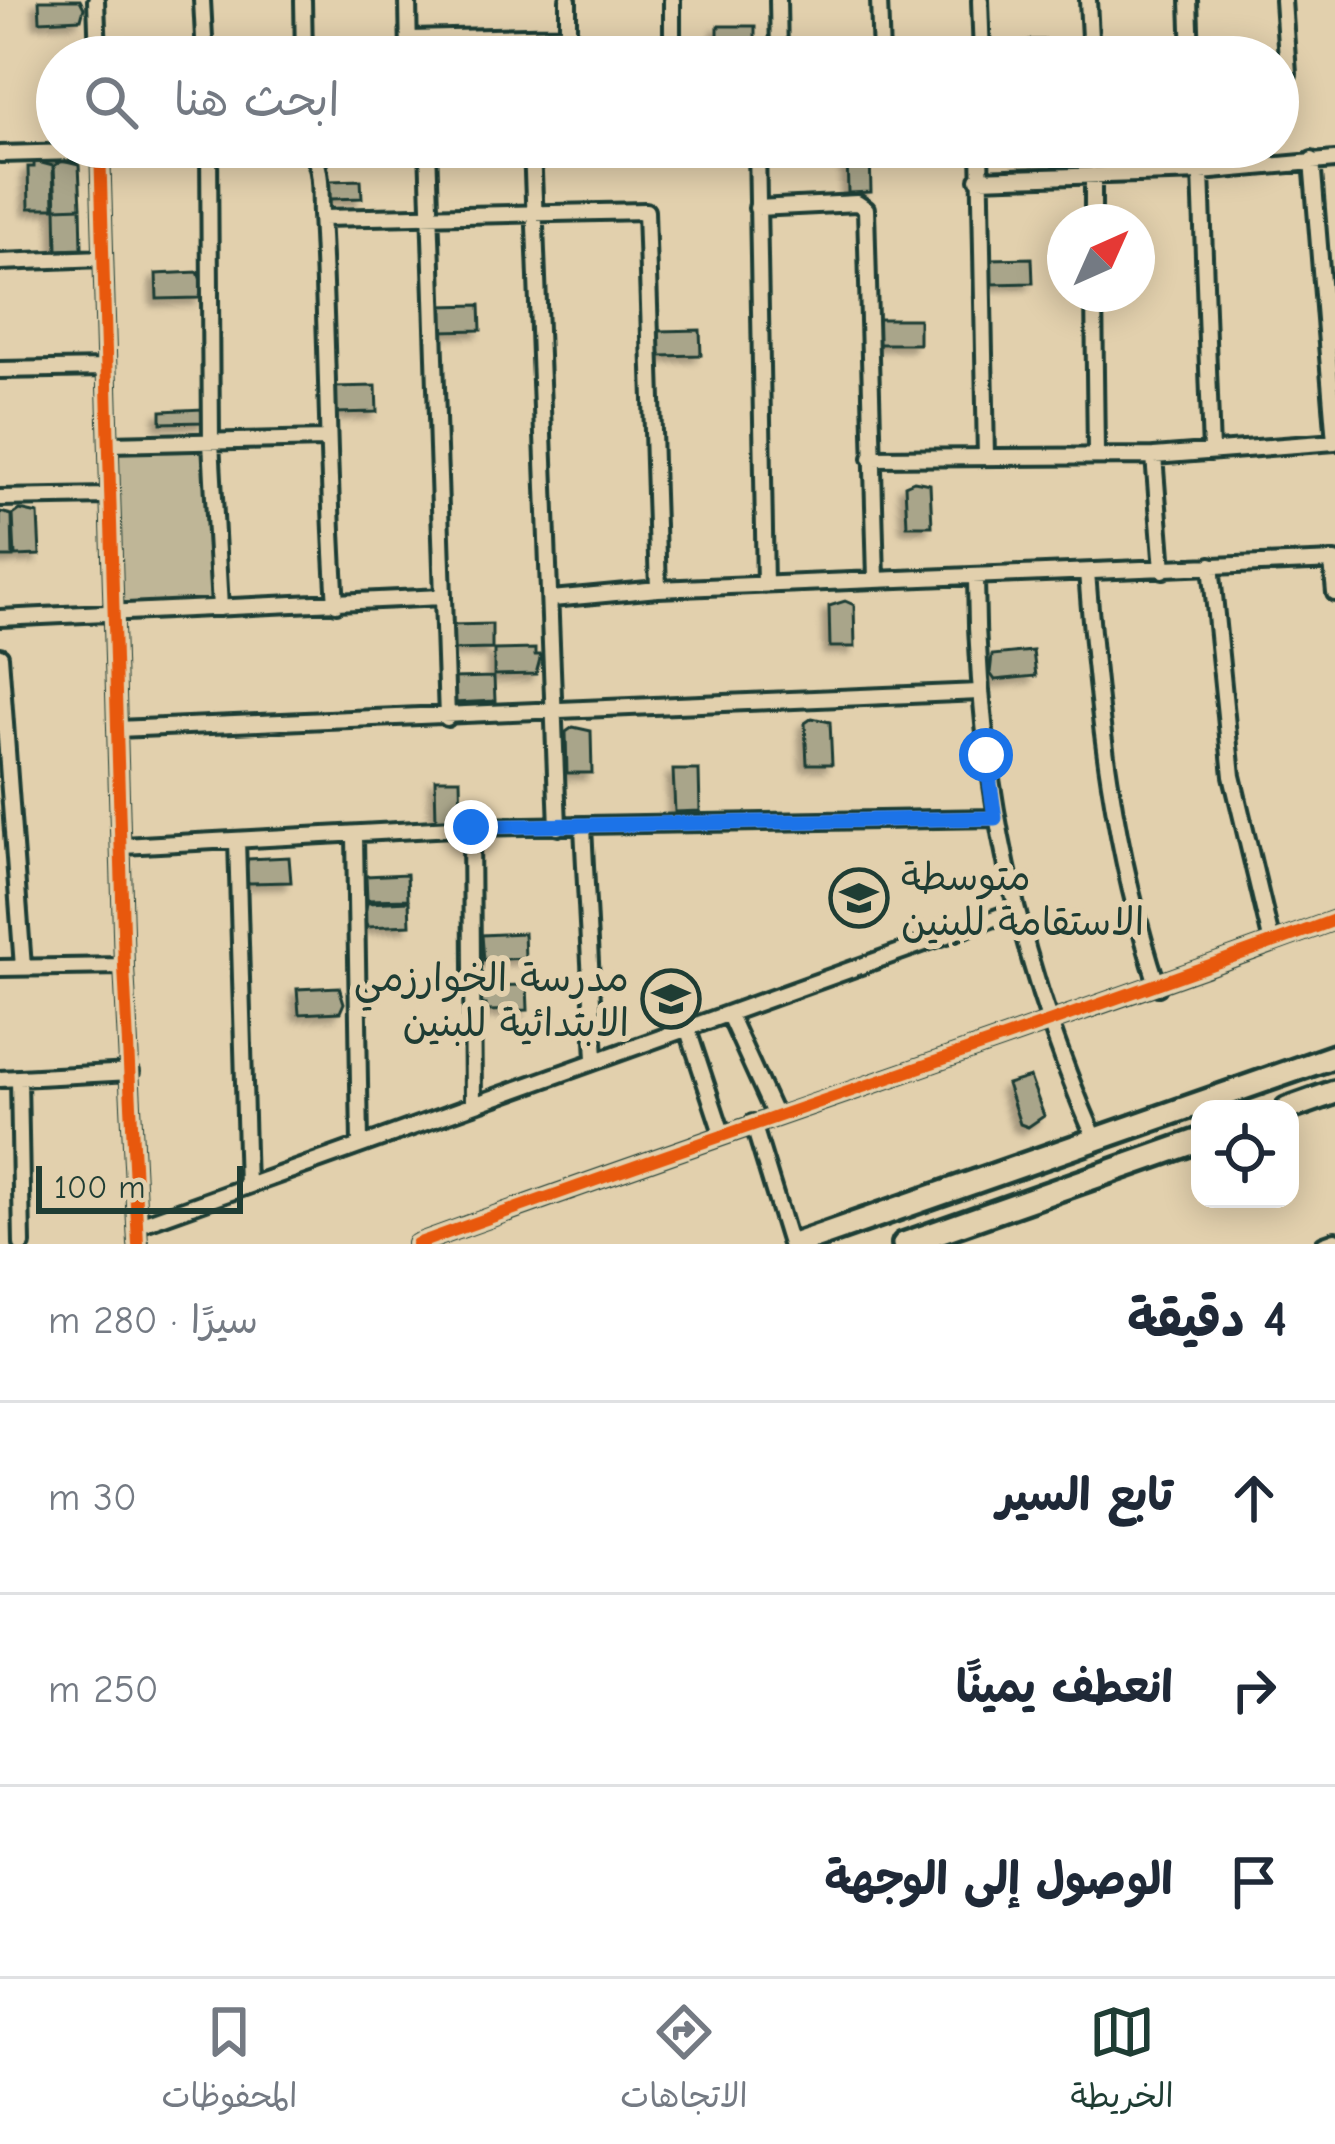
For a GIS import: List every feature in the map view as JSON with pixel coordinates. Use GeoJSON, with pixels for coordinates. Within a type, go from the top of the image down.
{"type":"FeatureCollection","features":[{"type":"Feature","properties":{"kind":"main road"},"geometry":{"type":"LineString","coordinates":[[793,1244],[1335,1056]]}},
{"type":"Feature","properties":{"kind":"main road"},"geometry":{"type":"LineString","coordinates":[[1299,1105],[1335,1092]]}},
{"type":"Feature","properties":{"kind":"main road"},"geometry":{"type":"LineString","coordinates":[[904,1244],[1191,1143]]}},
{"type":"Feature","properties":{"kind":"main road"},"geometry":{"type":"LineString","coordinates":[[932,1198],[944,1230]]}},
{"type":"Feature","properties":{"kind":"street"},"geometry":{"type":"LineString","coordinates":[[96,0],[97,36]]}},
{"type":"Feature","properties":{"kind":"street"},"geometry":{"type":"LineString","coordinates":[[202,0],[204,36]]}},
{"type":"Feature","properties":{"kind":"street"},"geometry":{"type":"LineString","coordinates":[[303,0],[304,36]]}},
{"type":"Feature","properties":{"kind":"street"},"geometry":{"type":"LineString","coordinates":[[408,0],[411,36]]}},
{"type":"Feature","properties":{"kind":"street"},"geometry":{"type":"LineString","coordinates":[[530,36],[569,35],[568,0]]}},
{"type":"Feature","properties":{"kind":"street"},"geometry":{"type":"LineString","coordinates":[[672,0],[672,36]]}},
{"type":"Feature","properties":{"kind":"street"},"geometry":{"type":"LineString","coordinates":[[778,0],[779,36]]}},
{"type":"Feature","properties":{"kind":"street"},"geometry":{"type":"LineString","coordinates":[[879,0],[880,36]]}},
{"type":"Feature","properties":{"kind":"street"},"geometry":{"type":"LineString","coordinates":[[980,0],[981,36]]}},
{"type":"Feature","properties":{"kind":"street"},"geometry":{"type":"LineString","coordinates":[[1088,0],[1090,36]]}},
{"type":"Feature","properties":{"kind":"street"},"geometry":{"type":"LineString","coordinates":[[1190,0],[1190,36]]}},
{"type":"Feature","properties":{"kind":"street"},"geometry":{"type":"LineString","coordinates":[[1283,0],[1285,36]]}},
{"type":"Feature","properties":{"kind":"street"},"geometry":{"type":"LineString","coordinates":[[0,154],[36,153]]}},
{"type":"Feature","properties":{"kind":"street"},"geometry":{"type":"LineString","coordinates":[[871,458],[1154,456],[1335,442],[1312,160]]}},
{"type":"Feature","properties":{"kind":"street"},"geometry":{"type":"LineString","coordinates":[[1299,161],[1335,160]]}},
{"type":"Feature","properties":{"kind":"street"},"geometry":{"type":"LineString","coordinates":[[100,168],[124,965],[138,1244]]}},
{"type":"Feature","properties":{"kind":"street"},"geometry":{"type":"LineString","coordinates":[[209,168],[211,442],[220,608]]}},
{"type":"Feature","properties":{"kind":"street"},"geometry":{"type":"LineString","coordinates":[[318,168],[325,439],[336,604]]}},
{"type":"Feature","properties":{"kind":"street"},"geometry":{"type":"LineString","coordinates":[[429,168],[447,718]]}},
{"type":"Feature","properties":{"kind":"street"},"geometry":{"type":"LineString","coordinates":[[533,168],[552,599],[550,711],[558,826]]}},
{"type":"Feature","properties":{"kind":"street"},"geometry":{"type":"LineString","coordinates":[[757,168],[765,585]]}},
{"type":"Feature","properties":{"kind":"street"},"geometry":{"type":"LineString","coordinates":[[979,168],[986,457]]}},
{"type":"Feature","properties":{"kind":"street"},"geometry":{"type":"LineString","coordinates":[[978,179],[1238,168]]}},
{"type":"Feature","properties":{"kind":"street"},"geometry":{"type":"LineString","coordinates":[[1201,172],[1211,452]]}},
{"type":"Feature","properties":{"kind":"street"},"geometry":{"type":"LineString","coordinates":[[1093,175],[1094,204]]}},
{"type":"Feature","properties":{"kind":"street"},"geometry":{"type":"LineString","coordinates":[[757,208],[857,203],[866,208],[876,579]]}},
{"type":"Feature","properties":{"kind":"street"},"geometry":{"type":"LineString","coordinates":[[322,218],[639,207],[649,220],[658,589]]}},
{"type":"Feature","properties":{"kind":"street"},"geometry":{"type":"LineString","coordinates":[[0,262],[103,258]]}},
{"type":"Feature","properties":{"kind":"street"},"geometry":{"type":"LineString","coordinates":[[1094,312],[1096,453]]}},
{"type":"Feature","properties":{"kind":"street"},"geometry":{"type":"LineString","coordinates":[[0,370],[105,368]]}},
{"type":"Feature","properties":{"kind":"street"},"geometry":{"type":"LineString","coordinates":[[110,444],[325,439]]}},
{"type":"Feature","properties":{"kind":"street"},"geometry":{"type":"LineString","coordinates":[[1154,456],[1163,570]]}},
{"type":"Feature","properties":{"kind":"street"},"geometry":{"type":"LineString","coordinates":[[0,498],[108,496]]}},
{"type":"Feature","properties":{"kind":"street"},"geometry":{"type":"LineString","coordinates":[[552,599],[658,589],[876,579],[976,580],[1334,561],[1335,593]]}},
{"type":"Feature","properties":{"kind":"street"},"geometry":{"type":"LineString","coordinates":[[1211,566],[1232,776],[1272,944]]}},
{"type":"Feature","properties":{"kind":"street"},"geometry":{"type":"LineString","coordinates":[[1087,572],[1106,784],[1128,887],[1158,987]]}},
{"type":"Feature","properties":{"kind":"street"},"geometry":{"type":"LineString","coordinates":[[976,580],[980,692],[995,818],[1014,911],[1049,1026],[1096,1141]]}},
{"type":"Feature","properties":{"kind":"street"},"geometry":{"type":"LineString","coordinates":[[0,618],[442,597]]}},
{"type":"Feature","properties":{"kind":"street"},"geometry":{"type":"LineString","coordinates":[[0,656],[23,967]]}},
{"type":"Feature","properties":{"kind":"street"},"geometry":{"type":"LineString","coordinates":[[117,729],[980,692]]}},
{"type":"Feature","properties":{"kind":"street"},"geometry":{"type":"LineString","coordinates":[[123,846],[471,827],[995,818]]}},
{"type":"Feature","properties":{"kind":"street"},"geometry":{"type":"LineString","coordinates":[[471,827],[473,1105]]}},
{"type":"Feature","properties":{"kind":"street"},"geometry":{"type":"LineString","coordinates":[[584,827],[595,1059]]}},
{"type":"Feature","properties":{"kind":"street"},"geometry":{"type":"LineString","coordinates":[[355,836],[360,1144]]}},
{"type":"Feature","properties":{"kind":"street"},"geometry":{"type":"LineString","coordinates":[[237,840],[247,1186]]}},
{"type":"Feature","properties":{"kind":"street"},"geometry":{"type":"LineString","coordinates":[[139,1225],[1014,911]]}},
{"type":"Feature","properties":{"kind":"street"},"geometry":{"type":"LineString","coordinates":[[417,1244],[722,1133],[1049,1026],[1335,920]]}},
{"type":"Feature","properties":{"kind":"street"},"geometry":{"type":"LineString","coordinates":[[0,968],[124,965]]}},
{"type":"Feature","properties":{"kind":"street"},"geometry":{"type":"LineString","coordinates":[[729,1015],[775,1116]]}},
{"type":"Feature","properties":{"kind":"street"},"geometry":{"type":"LineString","coordinates":[[688,1030],[722,1133]]}},
{"type":"Feature","properties":{"kind":"street"},"geometry":{"type":"LineString","coordinates":[[0,1079],[131,1072]]}},
{"type":"Feature","properties":{"kind":"street"},"geometry":{"type":"LineString","coordinates":[[19,1079],[22,1244]]}},
{"type":"Feature","properties":{"kind":"street"},"geometry":{"type":"LineString","coordinates":[[753,1123],[793,1244]]}},
{"type":"Feature","properties":{"kind":"street"},"geometry":{"type":"LineString","coordinates":[[1324,1244],[1335,1240]]}},
{"type":"Feature","properties":{"kind":"shaded area"},"geometry":{"type":"Polygon","coordinates":[[[211,442],[220,608],[113,611],[110,444],[211,442]]]}},
{"type":"Feature","properties":{"kind":"building"},"geometry":{"type":"Polygon","coordinates":[[[39,0],[80,0],[81,19],[40,21],[39,0]]]}},
{"type":"Feature","properties":{"kind":"building"},"geometry":{"type":"Polygon","coordinates":[[[718,26],[755,26],[755,36],[718,36],[718,26]]]}},
{"type":"Feature","properties":{"kind":"building"},"geometry":{"type":"Polygon","coordinates":[[[34,161],[36,168],[53,168],[54,208],[29,208],[28,167],[34,167],[34,161]]]}},
{"type":"Feature","properties":{"kind":"building"},"geometry":{"type":"Polygon","coordinates":[[[54,168],[79,168],[81,207],[56,208],[54,168]]]}},
{"type":"Feature","properties":{"kind":"building"},"geometry":{"type":"Polygon","coordinates":[[[847,168],[870,168],[871,192],[848,193],[847,168]]]}},
{"type":"Feature","properties":{"kind":"building"},"geometry":{"type":"Polygon","coordinates":[[[361,180],[362,198],[331,199],[328,194],[330,181],[361,180]]]}},
{"type":"Feature","properties":{"kind":"building"},"geometry":{"type":"Polygon","coordinates":[[[81,207],[82,249],[57,250],[56,208],[81,207]]]}},
{"type":"Feature","properties":{"kind":"building"},"geometry":{"type":"Polygon","coordinates":[[[1032,258],[1033,283],[991,284],[987,277],[991,259],[1032,258]]]}},
{"type":"Feature","properties":{"kind":"building"},"geometry":{"type":"Polygon","coordinates":[[[198,272],[204,289],[199,298],[157,299],[156,274],[198,272]]]}},
{"type":"Feature","properties":{"kind":"building"},"geometry":{"type":"Polygon","coordinates":[[[480,305],[481,330],[440,331],[439,306],[480,305]]]}},
{"type":"Feature","properties":{"kind":"building"},"geometry":{"type":"Polygon","coordinates":[[[877,319],[919,319],[919,344],[878,344],[878,338],[872,338],[877,319]]]}},
{"type":"Feature","properties":{"kind":"building"},"geometry":{"type":"Polygon","coordinates":[[[700,330],[701,355],[659,356],[659,331],[700,330]]]}},
{"type":"Feature","properties":{"kind":"building"},"geometry":{"type":"Polygon","coordinates":[[[376,386],[377,412],[334,413],[334,387],[376,386]]]}},
{"type":"Feature","properties":{"kind":"building"},"geometry":{"type":"Polygon","coordinates":[[[203,409],[206,417],[204,422],[161,423],[161,411],[203,409]]]}},
{"type":"Feature","properties":{"kind":"building"},"geometry":{"type":"Polygon","coordinates":[[[914,481],[930,484],[932,526],[907,526],[905,485],[914,481]]]}},
{"type":"Feature","properties":{"kind":"building"},"geometry":{"type":"Polygon","coordinates":[[[20,510],[38,514],[40,555],[15,556],[13,515],[20,510]]]}},
{"type":"Feature","properties":{"kind":"building"},"geometry":{"type":"Polygon","coordinates":[[[0,512],[12,515],[13,557],[0,557],[0,512]]]}},
{"type":"Feature","properties":{"kind":"building"},"geometry":{"type":"Polygon","coordinates":[[[845,601],[854,605],[855,647],[830,647],[829,606],[845,601]]]}},
{"type":"Feature","properties":{"kind":"building"},"geometry":{"type":"Polygon","coordinates":[[[492,624],[492,649],[451,650],[450,625],[492,624]]]}},
{"type":"Feature","properties":{"kind":"building"},"geometry":{"type":"Polygon","coordinates":[[[535,649],[535,655],[541,655],[536,674],[494,675],[494,650],[535,649]]]}},
{"type":"Feature","properties":{"kind":"building"},"geometry":{"type":"Polygon","coordinates":[[[1033,651],[1036,676],[995,680],[990,673],[992,655],[1033,651]]]}},
{"type":"Feature","properties":{"kind":"building"},"geometry":{"type":"Polygon","coordinates":[[[494,677],[495,701],[453,703],[452,678],[494,677]]]}},
{"type":"Feature","properties":{"kind":"building"},"geometry":{"type":"Polygon","coordinates":[[[812,718],[830,722],[832,764],[807,764],[805,723],[812,718]]]}},
{"type":"Feature","properties":{"kind":"building"},"geometry":{"type":"Polygon","coordinates":[[[573,727],[591,731],[592,773],[567,773],[566,732],[573,727]]]}},
{"type":"Feature","properties":{"kind":"building"},"geometry":{"type":"Polygon","coordinates":[[[673,770],[699,770],[700,811],[675,812],[673,770]]]}},
{"type":"Feature","properties":{"kind":"building"},"geometry":{"type":"Polygon","coordinates":[[[435,779],[460,779],[461,820],[436,821],[435,779]]]}},
{"type":"Feature","properties":{"kind":"building"},"geometry":{"type":"Polygon","coordinates":[[[289,857],[291,882],[249,883],[244,876],[248,859],[289,857]]]}},
{"type":"Feature","properties":{"kind":"building"},"geometry":{"type":"Polygon","coordinates":[[[407,874],[408,899],[367,900],[366,876],[407,874]]]}},
{"type":"Feature","properties":{"kind":"building"},"geometry":{"type":"Polygon","coordinates":[[[409,901],[410,925],[368,927],[364,920],[367,903],[409,901]]]}},
{"type":"Feature","properties":{"kind":"building"},"geometry":{"type":"Polygon","coordinates":[[[524,933],[525,958],[484,960],[482,935],[524,933]]]}},
{"type":"Feature","properties":{"kind":"building"},"geometry":{"type":"Polygon","coordinates":[[[527,985],[528,1010],[486,1011],[486,1005],[480,1005],[485,986],[527,985]]]}},
{"type":"Feature","properties":{"kind":"building"},"geometry":{"type":"Polygon","coordinates":[[[339,987],[344,1003],[340,1012],[299,1014],[297,989],[339,987]]]}},
{"type":"Feature","properties":{"kind":"building"},"geometry":{"type":"Polygon","coordinates":[[[1030,1077],[1044,1116],[1028,1127],[1020,1124],[1007,1084],[1030,1077]]]}},
{"type":"Feature","properties":{"kind":"cycle path"},"geometry":{"type":"LineString","coordinates":[[101,168],[124,966],[138,1244]]}},
{"type":"Feature","properties":{"kind":"cycle path"},"geometry":{"type":"LineString","coordinates":[[417,1244],[1335,920]]}},
{"type":"Feature","properties":{"kind":"place","name":"متوسطة الاستقامة للبنين"},"geometry":{"type":"Point","coordinates":[859,898]}},
{"type":"Feature","properties":{"kind":"place","name":"مدرسة الخوارزمي الابتدائية للبنين"},"geometry":{"type":"Point","coordinates":[671,999]}},
{"type":"Feature","properties":{"kind":"route"},"geometry":{"type":"LineString","coordinates":[[471,827],[995,818],[986,755]]}}]}
